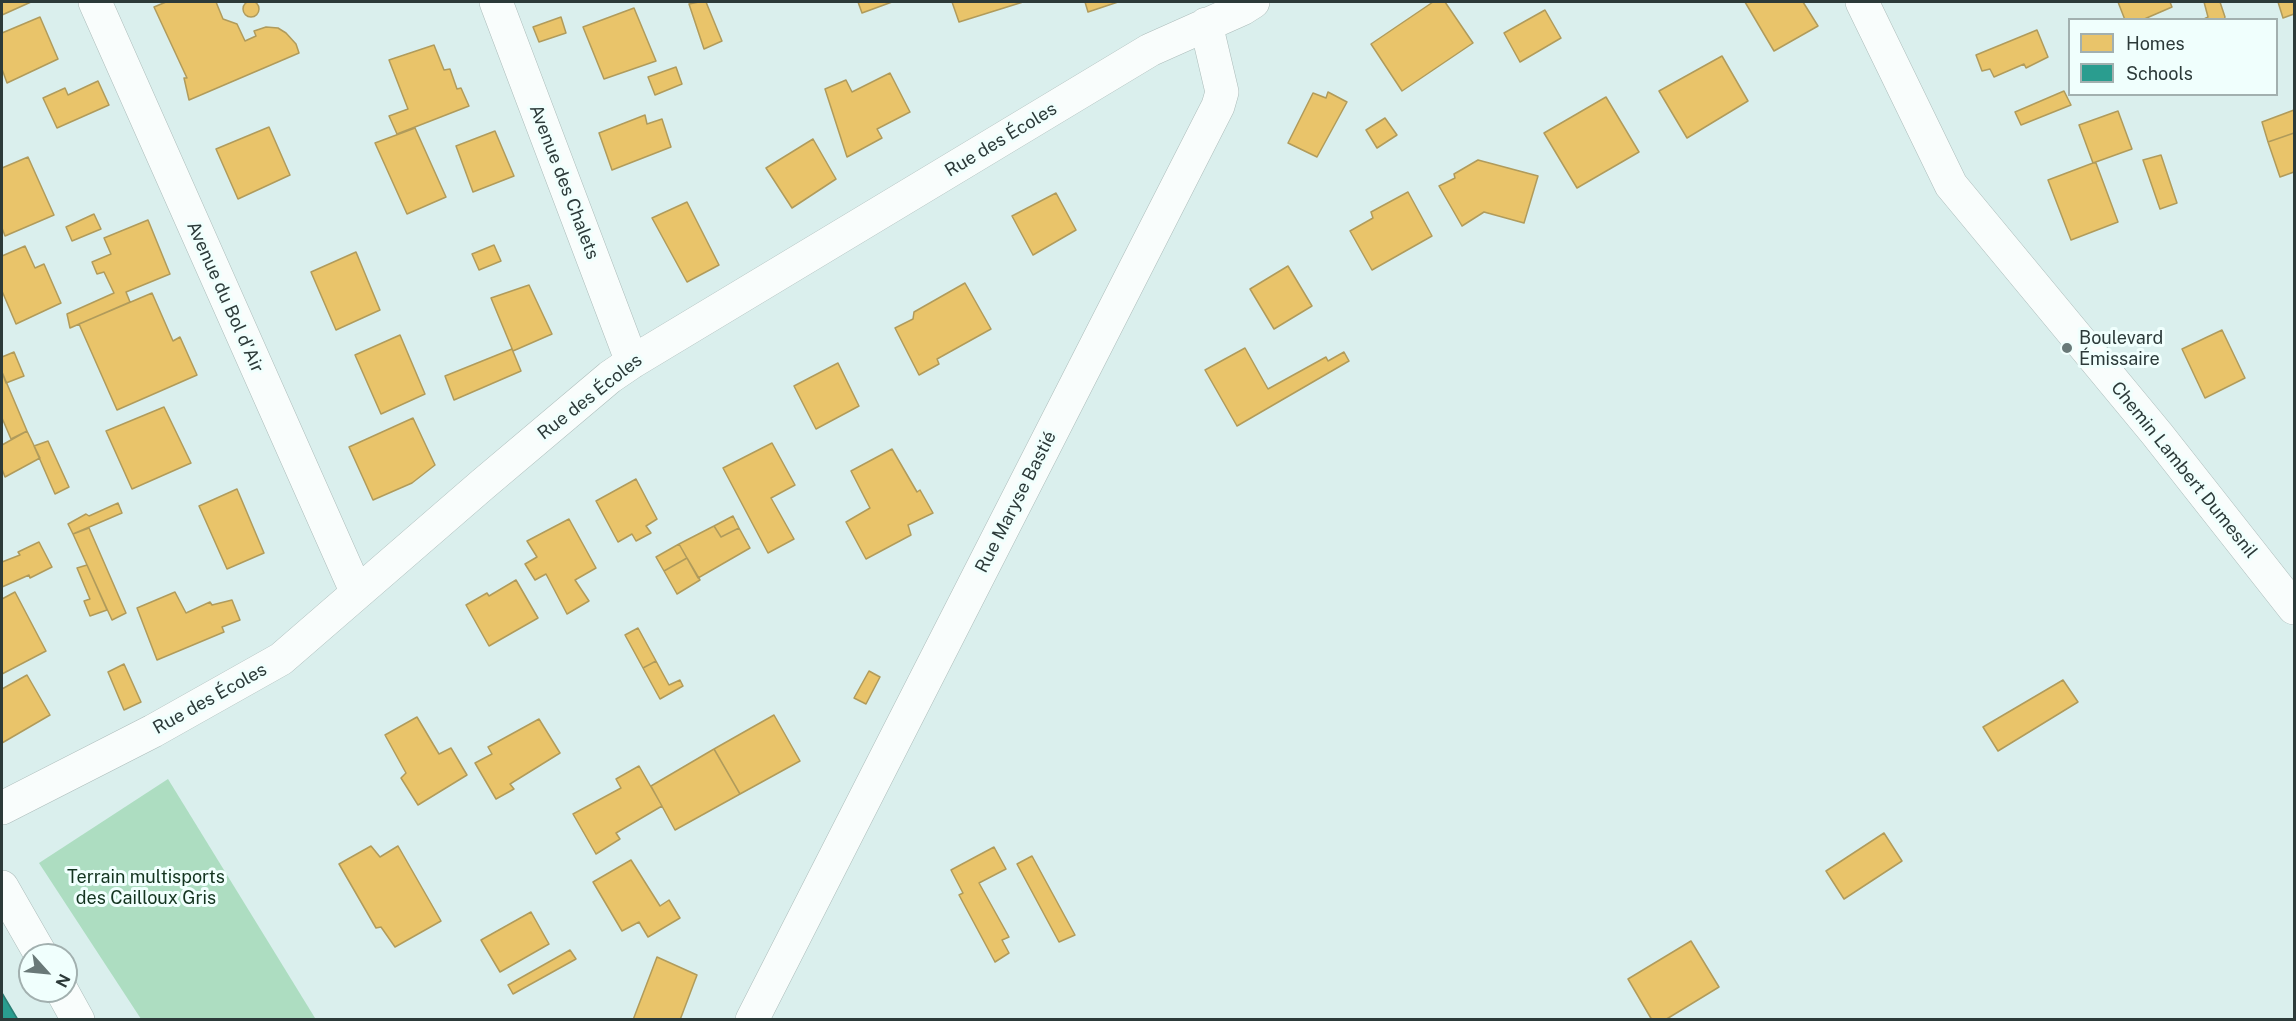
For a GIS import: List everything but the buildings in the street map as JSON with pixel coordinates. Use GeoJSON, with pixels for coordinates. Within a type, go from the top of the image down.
{"type":"FeatureCollection","features":[{"type":"Feature","properties":{"kind":"street","name":"Avenue du Bol d'Air"},"geometry":{"type":"LineString","coordinates":[[95,2],[357,593]]}},
{"type":"Feature","properties":{"kind":"street","name":"Avenue des Chalets"},"geometry":{"type":"LineString","coordinates":[[496,2],[632,362]]}},
{"type":"Feature","properties":{"kind":"street"},"geometry":{"type":"LineString","coordinates":[[1206,24],[1253,2]]}},
{"type":"Feature","properties":{"kind":"street","name":"Chemin Lambert Dumesnil"},"geometry":{"type":"LineString","coordinates":[[1862,2],[1951,185],[2150,426],[2295,608]]}},
{"type":"Feature","properties":{"kind":"street","name":"Rue des Écoles"},"geometry":{"type":"LineString","coordinates":[[2,808],[153,731],[281,659],[610,377],[632,362],[1150,50],[1206,24]]}},
{"type":"Feature","properties":{"kind":"street","name":"Rue Maryse Bastié"},"geometry":{"type":"LineString","coordinates":[[752,1020],[1218,106],[1222,92],[1206,24]]}},
{"type":"Feature","properties":{"kind":"street"},"geometry":{"type":"LineString","coordinates":[[2,887],[34,943]]}},
{"type":"Feature","properties":{"kind":"street"},"geometry":{"type":"LineString","coordinates":[[69,1003],[78,1020]]}},
{"type":"Feature","properties":{"kind":"green space","name":"Terrain multisports des Cailloux Gris"},"geometry":{"type":"Polygon","coordinates":[[[168,779],[315,1018],[141,1019],[39,863],[168,779]]]}},
{"type":"Feature","properties":{"kind":"place","name":"Boulevard Émissaire"},"geometry":{"type":"Point","coordinates":[2067,348]}}]}
